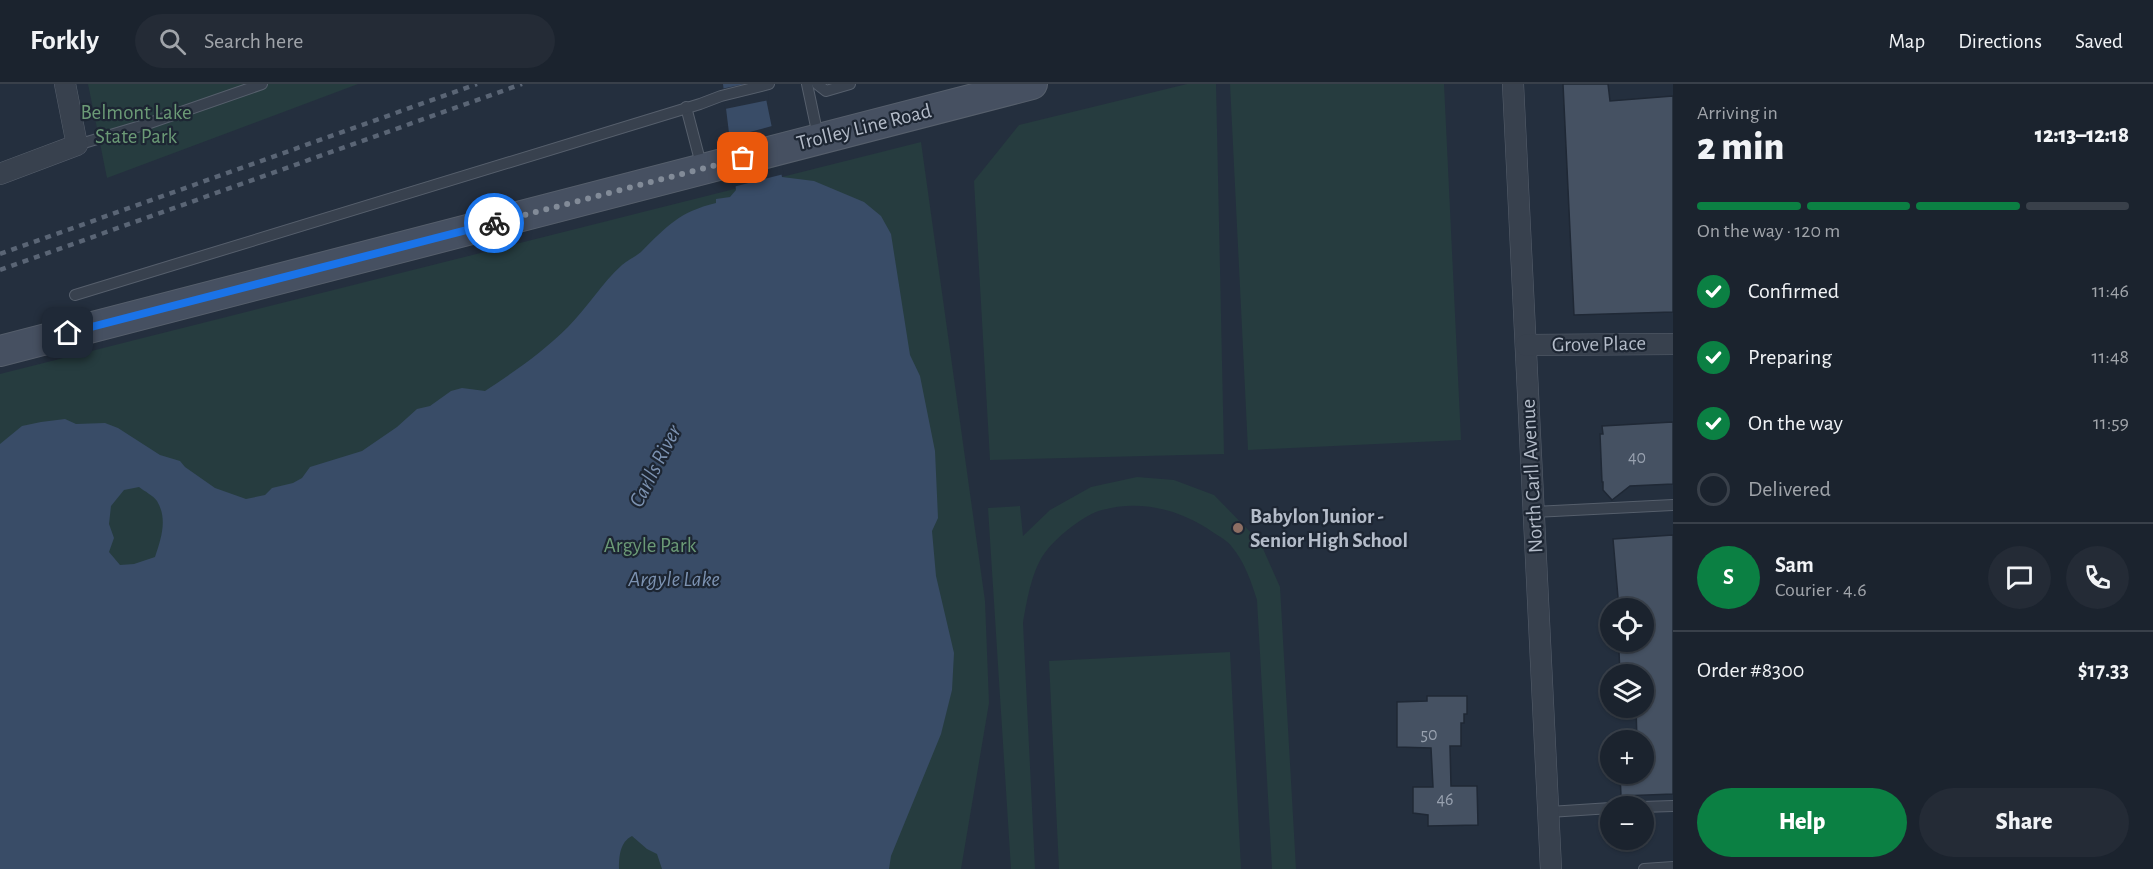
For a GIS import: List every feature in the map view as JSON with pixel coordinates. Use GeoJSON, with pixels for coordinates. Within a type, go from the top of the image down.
{"type":"FeatureCollection","features":[{"type":"Feature","properties":{"kind":"main road","name":"Trolley Line Road"},"geometry":{"type":"LineString","coordinates":[[0,351],[1032,84]]}},
{"type":"Feature","properties":{"kind":"street"},"geometry":{"type":"LineString","coordinates":[[0,174],[77,145],[65,84]]}},
{"type":"Feature","properties":{"kind":"street","name":"North Carll Avenue"},"geometry":{"type":"LineString","coordinates":[[1513,84],[1551,869]]}},
{"type":"Feature","properties":{"kind":"street","name":"Grove Place"},"geometry":{"type":"LineString","coordinates":[[1526,345],[1673,344]]}},
{"type":"Feature","properties":{"kind":"lane"},"geometry":{"type":"LineString","coordinates":[[77,145],[144,125],[262,84]]}},
{"type":"Feature","properties":{"kind":"lane"},"geometry":{"type":"LineString","coordinates":[[75,295],[721,96],[770,84]]}},
{"type":"Feature","properties":{"kind":"lane"},"geometry":{"type":"LineString","coordinates":[[807,84],[819,138]]}},
{"type":"Feature","properties":{"kind":"lane"},"geometry":{"type":"LineString","coordinates":[[817,84],[826,91],[850,84]]}},
{"type":"Feature","properties":{"kind":"lane"},"geometry":{"type":"LineString","coordinates":[[686,107],[714,166]]}},
{"type":"Feature","properties":{"kind":"lane"},"geometry":{"type":"LineString","coordinates":[[1534,512],[1673,505]]}},
{"type":"Feature","properties":{"kind":"lane"},"geometry":{"type":"LineString","coordinates":[[1654,807],[1673,806]]}},
{"type":"Feature","properties":{"kind":"lane"},"geometry":{"type":"LineString","coordinates":[[1549,812],[1600,809]]}},
{"type":"Feature","properties":{"kind":"lane"},"geometry":{"type":"LineString","coordinates":[[1644,869],[1673,867]]}},
{"type":"Feature","properties":{"kind":"green space","name":"Belmont Lake State Park"},"geometry":{"type":"Polygon","coordinates":[[[88,84],[358,84],[107,178],[88,84]]]}},
{"type":"Feature","properties":{"kind":"green space"},"geometry":{"type":"Polygon","coordinates":[[[1187,84],[1216,84],[1224,454],[990,460],[974,181],[1019,125],[1187,84]]]}},
{"type":"Feature","properties":{"kind":"green space"},"geometry":{"type":"Polygon","coordinates":[[[1230,84],[1444,84],[1461,440],[1248,450],[1230,84]]]}},
{"type":"Feature","properties":{"kind":"green space","name":"Argyle Lake"},"geometry":{"type":"Polygon","coordinates":[[[921,142],[985,601],[989,703],[961,869],[0,869],[0,374],[921,142]]]}},
{"type":"Feature","properties":{"kind":"green space"},"geometry":{"type":"Polygon","coordinates":[[[1137,477],[1174,480],[1214,495],[1260,542],[1280,587],[1296,869],[1272,869],[1257,600],[1247,572],[1241,559],[1230,545],[1202,525],[1161,509],[1131,506],[1095,512],[1080,521],[1047,550],[1034,575],[1023,623],[1035,869],[1011,869],[988,508],[1020,506],[1023,536],[1050,510],[1091,487],[1137,477]]]}},
{"type":"Feature","properties":{"kind":"green space"},"geometry":{"type":"Polygon","coordinates":[[[1230,652],[1241,869],[1059,869],[1049,661],[1230,652]]]}},
{"type":"Feature","properties":{"kind":"water","name":"Argyle Lake"},"geometry":{"type":"Polygon","coordinates":[[[723,84],[763,84],[782,177],[814,181],[864,202],[881,216],[891,234],[910,355],[920,376],[935,451],[938,518],[932,531],[936,576],[954,653],[952,690],[941,734],[891,856],[889,869],[662,869],[657,854],[632,836],[623,846],[619,869],[0,869],[0,444],[22,426],[41,422],[65,419],[76,424],[105,423],[118,428],[160,455],[180,461],[215,488],[246,499],[265,495],[272,488],[293,483],[302,478],[310,467],[362,451],[397,427],[417,409],[430,406],[451,391],[462,388],[485,391],[528,361],[558,336],[575,320],[615,272],[641,252],[666,227],[692,211],[716,203],[716,199],[730,197],[736,190],[723,84]],[[139,487],[124,490],[111,506],[109,524],[114,538],[109,552],[120,565],[134,564],[155,557],[159,543],[163,522],[160,508],[156,499],[139,487]]]}},
{"type":"Feature","properties":{"kind":"pier"},"geometry":{"type":"Polygon","coordinates":[[[745,84],[767,84],[769,100],[725,109],[721,89],[745,84]]]}},
{"type":"Feature","properties":{"kind":"pier"},"geometry":{"type":"Polygon","coordinates":[[[772,126],[784,174],[733,187],[727,138],[772,126]]]}},
{"type":"Feature","properties":{"kind":"building"},"geometry":{"type":"Polygon","coordinates":[[[1563,84],[1608,84],[1610,101],[1673,96],[1673,312],[1574,315],[1563,84]]]}},
{"type":"Feature","properties":{"kind":"building"},"geometry":{"type":"Polygon","coordinates":[[[1673,422],[1673,484],[1630,486],[1612,500],[1603,490],[1600,434],[1603,434],[1602,426],[1673,422]]]}},
{"type":"Feature","properties":{"kind":"building"},"geometry":{"type":"Polygon","coordinates":[[[1673,535],[1673,794],[1621,796],[1620,784],[1654,784],[1654,730],[1637,730],[1636,718],[1654,718],[1654,664],[1620,664],[1619,652],[1654,652],[1654,598],[1618,598],[1613,539],[1673,535]]]}},
{"type":"Feature","properties":{"kind":"building"},"geometry":{"type":"Polygon","coordinates":[[[1427,696],[1467,696],[1467,714],[1464,714],[1464,723],[1461,723],[1461,746],[1450,746],[1451,786],[1477,786],[1478,825],[1428,826],[1428,815],[1413,813],[1413,787],[1433,787],[1431,748],[1397,747],[1397,702],[1427,701],[1427,696]]]}},
{"type":"Feature","properties":{"kind":"railway"},"geometry":{"type":"LineString","coordinates":[[0,254],[477,84]]}},
{"type":"Feature","properties":{"kind":"railway"},"geometry":{"type":"LineString","coordinates":[[0,270],[522,84]]}},
{"type":"Feature","properties":{"kind":"way so far"},"geometry":{"type":"LineString","coordinates":[[494,223],[743,158]]}},
{"type":"Feature","properties":{"kind":"place","name":"Babylon Junior - Senior High School"},"geometry":{"type":"Point","coordinates":[1238,528]}},
{"type":"Feature","properties":{"kind":"route"},"geometry":{"type":"LineString","coordinates":[[68,333],[494,223]]}},
{"type":"Feature","properties":{"kind":"water label","name":"Carlls River"},"geometry":{"type":"Point","coordinates":[655,466]}},
{"type":"Feature","properties":{"kind":"park label","name":"Argyle Park"},"geometry":{"type":"Point","coordinates":[650,545]}}]}
